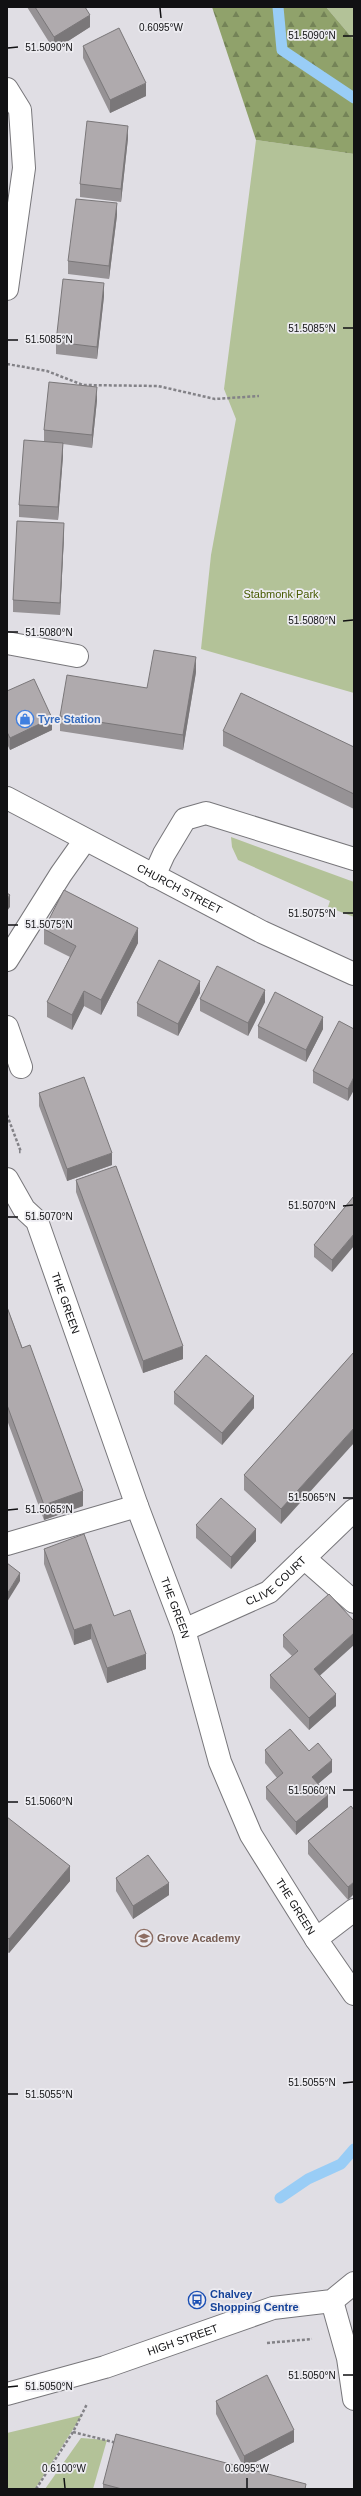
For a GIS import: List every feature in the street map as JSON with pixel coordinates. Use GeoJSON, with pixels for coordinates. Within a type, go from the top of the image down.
{"type":"FeatureCollection","features":[{"type":"Feature","properties":{"kind":"street"},"geometry":{"type":"LineString","coordinates":[[7,89],[20,110],[24,168],[7,289]]}},
{"type":"Feature","properties":{"kind":"street"},"geometry":{"type":"LineString","coordinates":[[7,643],[77,656]]}},
{"type":"Feature","properties":{"kind":"street","name":"CHURCH STREET"},"geometry":{"type":"LineString","coordinates":[[7,798],[262,932],[354,974]]}},
{"type":"Feature","properties":{"kind":"street"},"geometry":{"type":"LineString","coordinates":[[154,876],[164,854],[185,819],[206,813],[354,859]]}},
{"type":"Feature","properties":{"kind":"street"},"geometry":{"type":"LineString","coordinates":[[7,960],[61,874],[85,840]]}},
{"type":"Feature","properties":{"kind":"street"},"geometry":{"type":"LineString","coordinates":[[7,1028],[21,1067]]}},
{"type":"Feature","properties":{"kind":"street","name":"THE GREEN"},"geometry":{"type":"LineString","coordinates":[[7,1179],[16,1211],[37,1221],[137,1506],[184,1630],[220,1762],[251,1835],[316,1939],[354,1994]]}},
{"type":"Feature","properties":{"kind":"street"},"geometry":{"type":"LineString","coordinates":[[7,1544],[137,1506]]}},
{"type":"Feature","properties":{"kind":"street","name":"CLIVE COURT"},"geometry":{"type":"LineString","coordinates":[[184,1630],[269,1592],[354,1510]]}},
{"type":"Feature","properties":{"kind":"street"},"geometry":{"type":"LineString","coordinates":[[304,1558],[354,1602]]}},
{"type":"Feature","properties":{"kind":"street"},"geometry":{"type":"LineString","coordinates":[[316,1939],[354,1910]]}},
{"type":"Feature","properties":{"kind":"street"},"geometry":{"type":"LineString","coordinates":[[354,2283],[332,2301],[348,2358],[354,2398]]}},
{"type":"Feature","properties":{"kind":"street","name":"HIGH STREET"},"geometry":{"type":"LineString","coordinates":[[7,2394],[105,2367],[273,2308],[332,2301]]}},
{"type":"Feature","properties":{"kind":"path"},"geometry":{"type":"LineString","coordinates":[[7,364],[47,372],[84,385],[158,386],[215,399],[259,396]]}},
{"type":"Feature","properties":{"kind":"path"},"geometry":{"type":"LineString","coordinates":[[7,1115],[21,1152],[14,1154]]}},
{"type":"Feature","properties":{"kind":"path"},"geometry":{"type":"LineString","coordinates":[[36,2489],[73,2432],[88,2401]]}},
{"type":"Feature","properties":{"kind":"path"},"geometry":{"type":"LineString","coordinates":[[73,2432],[119,2443]]}},
{"type":"Feature","properties":{"kind":"green space"},"geometry":{"type":"Polygon","coordinates":[[[212,7],[326,7],[354,40],[354,154],[256,140],[212,7]]]}},
{"type":"Feature","properties":{"kind":"green space"},"geometry":{"type":"Polygon","coordinates":[[[326,7],[354,7],[354,40],[326,7]]]}},
{"type":"Feature","properties":{"kind":"green space","name":"Stabmonk Park"},"geometry":{"type":"Polygon","coordinates":[[[256,140],[354,154],[354,693],[201,649],[211,555],[236,419],[224,389],[256,140]]]}},
{"type":"Feature","properties":{"kind":"green space"},"geometry":{"type":"Polygon","coordinates":[[[231,837],[354,882],[354,917],[328,907],[330,901],[238,860],[232,847],[231,837]]]}},
{"type":"Feature","properties":{"kind":"green space"},"geometry":{"type":"Polygon","coordinates":[[[82,2415],[35,2489],[7,2489],[7,2433],[82,2415]]]}},
{"type":"Feature","properties":{"kind":"green space"},"geometry":{"type":"Polygon","coordinates":[[[81,2438],[107,2440],[93,2489],[45,2489],[81,2438]]]}},
{"type":"Feature","properties":{"kind":"building"},"geometry":{"type":"Polygon","coordinates":[[[35,7],[85,7],[90,15],[54,37],[35,7]]]}},
{"type":"Feature","properties":{"kind":"building"},"geometry":{"type":"Polygon","coordinates":[[[119,28],[146,83],[110,100],[83,46],[119,28]]]}},
{"type":"Feature","properties":{"kind":"building"},"geometry":{"type":"Polygon","coordinates":[[[87,121],[128,126],[121,189],[80,184],[87,121]]]}},
{"type":"Feature","properties":{"kind":"building"},"geometry":{"type":"Polygon","coordinates":[[[76,199],[117,203],[109,266],[68,261],[76,199]]]}},
{"type":"Feature","properties":{"kind":"building"},"geometry":{"type":"Polygon","coordinates":[[[63,279],[104,283],[97,347],[56,342],[63,279]]]}},
{"type":"Feature","properties":{"kind":"building"},"geometry":{"type":"Polygon","coordinates":[[[49,382],[97,387],[92,435],[44,430],[49,382]]]}},
{"type":"Feature","properties":{"kind":"building"},"geometry":{"type":"Polygon","coordinates":[[[24,440],[63,443],[58,507],[19,505],[24,440]]]}},
{"type":"Feature","properties":{"kind":"building"},"geometry":{"type":"Polygon","coordinates":[[[17,521],[64,523],[60,603],[13,600],[17,521]]]}},
{"type":"Feature","properties":{"kind":"building"},"geometry":{"type":"Polygon","coordinates":[[[154,650],[196,657],[183,735],[60,716],[67,675],[147,688],[154,650]]]}},
{"type":"Feature","properties":{"kind":"building"},"geometry":{"type":"Polygon","coordinates":[[[34,679],[52,718],[10,738],[7,732],[7,691],[34,679]]]}},
{"type":"Feature","properties":{"kind":"building"},"geometry":{"type":"Polygon","coordinates":[[[241,693],[354,747],[354,794],[223,731],[241,693]]]}},
{"type":"Feature","properties":{"kind":"building"},"geometry":{"type":"Polygon","coordinates":[[[64,890],[138,928],[101,1000],[84,991],[72,1015],[47,1002],[76,946],[44,929],[64,890]]]}},
{"type":"Feature","properties":{"kind":"building"},"geometry":{"type":"Polygon","coordinates":[[[159,960],[200,981],[178,1024],[137,1003],[159,960]]]}},
{"type":"Feature","properties":{"kind":"building"},"geometry":{"type":"Polygon","coordinates":[[[217,966],[265,990],[248,1023],[200,999],[217,966]]]}},
{"type":"Feature","properties":{"kind":"building"},"geometry":{"type":"Polygon","coordinates":[[[275,992],[323,1017],[306,1050],[258,1026],[275,992]]]}},
{"type":"Feature","properties":{"kind":"building"},"geometry":{"type":"Polygon","coordinates":[[[339,1021],[354,1029],[354,1077],[348,1089],[313,1071],[339,1021]]]}},
{"type":"Feature","properties":{"kind":"building"},"geometry":{"type":"Polygon","coordinates":[[[84,1077],[112,1153],[67,1169],[39,1093],[84,1077]]]}},
{"type":"Feature","properties":{"kind":"building"},"geometry":{"type":"Polygon","coordinates":[[[116,1166],[183,1346],[143,1361],[76,1180],[116,1166]]]}},
{"type":"Feature","properties":{"kind":"building"},"geometry":{"type":"Polygon","coordinates":[[[354,1196],[354,1234],[332,1260],[314,1245],[354,1196]]]}},
{"type":"Feature","properties":{"kind":"building"},"geometry":{"type":"Polygon","coordinates":[[[7,1307],[22,1348],[30,1345],[83,1491],[44,1505],[7,1405],[7,1307]]]}},
{"type":"Feature","properties":{"kind":"building"},"geometry":{"type":"Polygon","coordinates":[[[354,1352],[354,1428],[281,1509],[244,1475],[354,1352]]]}},
{"type":"Feature","properties":{"kind":"building"},"geometry":{"type":"Polygon","coordinates":[[[206,1355],[254,1396],[222,1433],[174,1392],[206,1355]]]}},
{"type":"Feature","properties":{"kind":"building"},"geometry":{"type":"Polygon","coordinates":[[[221,1498],[256,1529],[231,1557],[196,1525],[221,1498]]]}},
{"type":"Feature","properties":{"kind":"building"},"geometry":{"type":"Polygon","coordinates":[[[84,1534],[114,1616],[130,1610],[146,1654],[107,1668],[91,1624],[74,1630],[44,1549],[84,1534]]]}},
{"type":"Feature","properties":{"kind":"building"},"geometry":{"type":"Polygon","coordinates":[[[7,1563],[20,1573],[7,1594],[7,1563]]]}},
{"type":"Feature","properties":{"kind":"building"},"geometry":{"type":"Polygon","coordinates":[[[329,1594],[354,1621],[354,1633],[314,1669],[336,1694],[309,1718],[270,1675],[298,1651],[283,1635],[329,1594]]]}},
{"type":"Feature","properties":{"kind":"building"},"geometry":{"type":"Polygon","coordinates":[[[290,1729],[309,1751],[318,1743],[332,1760],[312,1777],[328,1795],[296,1822],[266,1787],[283,1773],[265,1750],[290,1729]]]}},
{"type":"Feature","properties":{"kind":"building"},"geometry":{"type":"Polygon","coordinates":[[[351,1806],[354,1810],[354,1882],[348,1887],[308,1841],[351,1806]]]}},
{"type":"Feature","properties":{"kind":"building"},"geometry":{"type":"Polygon","coordinates":[[[7,1817],[70,1866],[9,1939],[7,1937],[7,1817]]]}},
{"type":"Feature","properties":{"kind":"building"},"geometry":{"type":"Polygon","coordinates":[[[148,1855],[169,1883],[133,1906],[116,1878],[148,1855]]]}},
{"type":"Feature","properties":{"kind":"building"},"geometry":{"type":"Polygon","coordinates":[[[267,2375],[294,2430],[244,2456],[216,2401],[267,2375]]]}},
{"type":"Feature","properties":{"kind":"building"},"geometry":{"type":"Polygon","coordinates":[[[116,2434],[306,2484],[305,2489],[122,2489],[103,2484],[116,2434]]]}},
{"type":"Feature","properties":{"kind":"waterway"},"geometry":{"type":"LineString","coordinates":[[278,7],[282,50],[354,98]]}},
{"type":"Feature","properties":{"kind":"waterway"},"geometry":{"type":"LineString","coordinates":[[280,2198],[308,2179],[341,2164],[354,2149]]}},
{"type":"Feature","properties":{"kind":"place","name":"Tyre Station"},"geometry":{"type":"Point","coordinates":[25,719]}},
{"type":"Feature","properties":{"kind":"place","name":"Grove Academy"},"geometry":{"type":"Point","coordinates":[144,1938]}},
{"type":"Feature","properties":{"kind":"place","name":"Chalvey Shopping Centre"},"geometry":{"type":"Point","coordinates":[197,2300]}}]}
